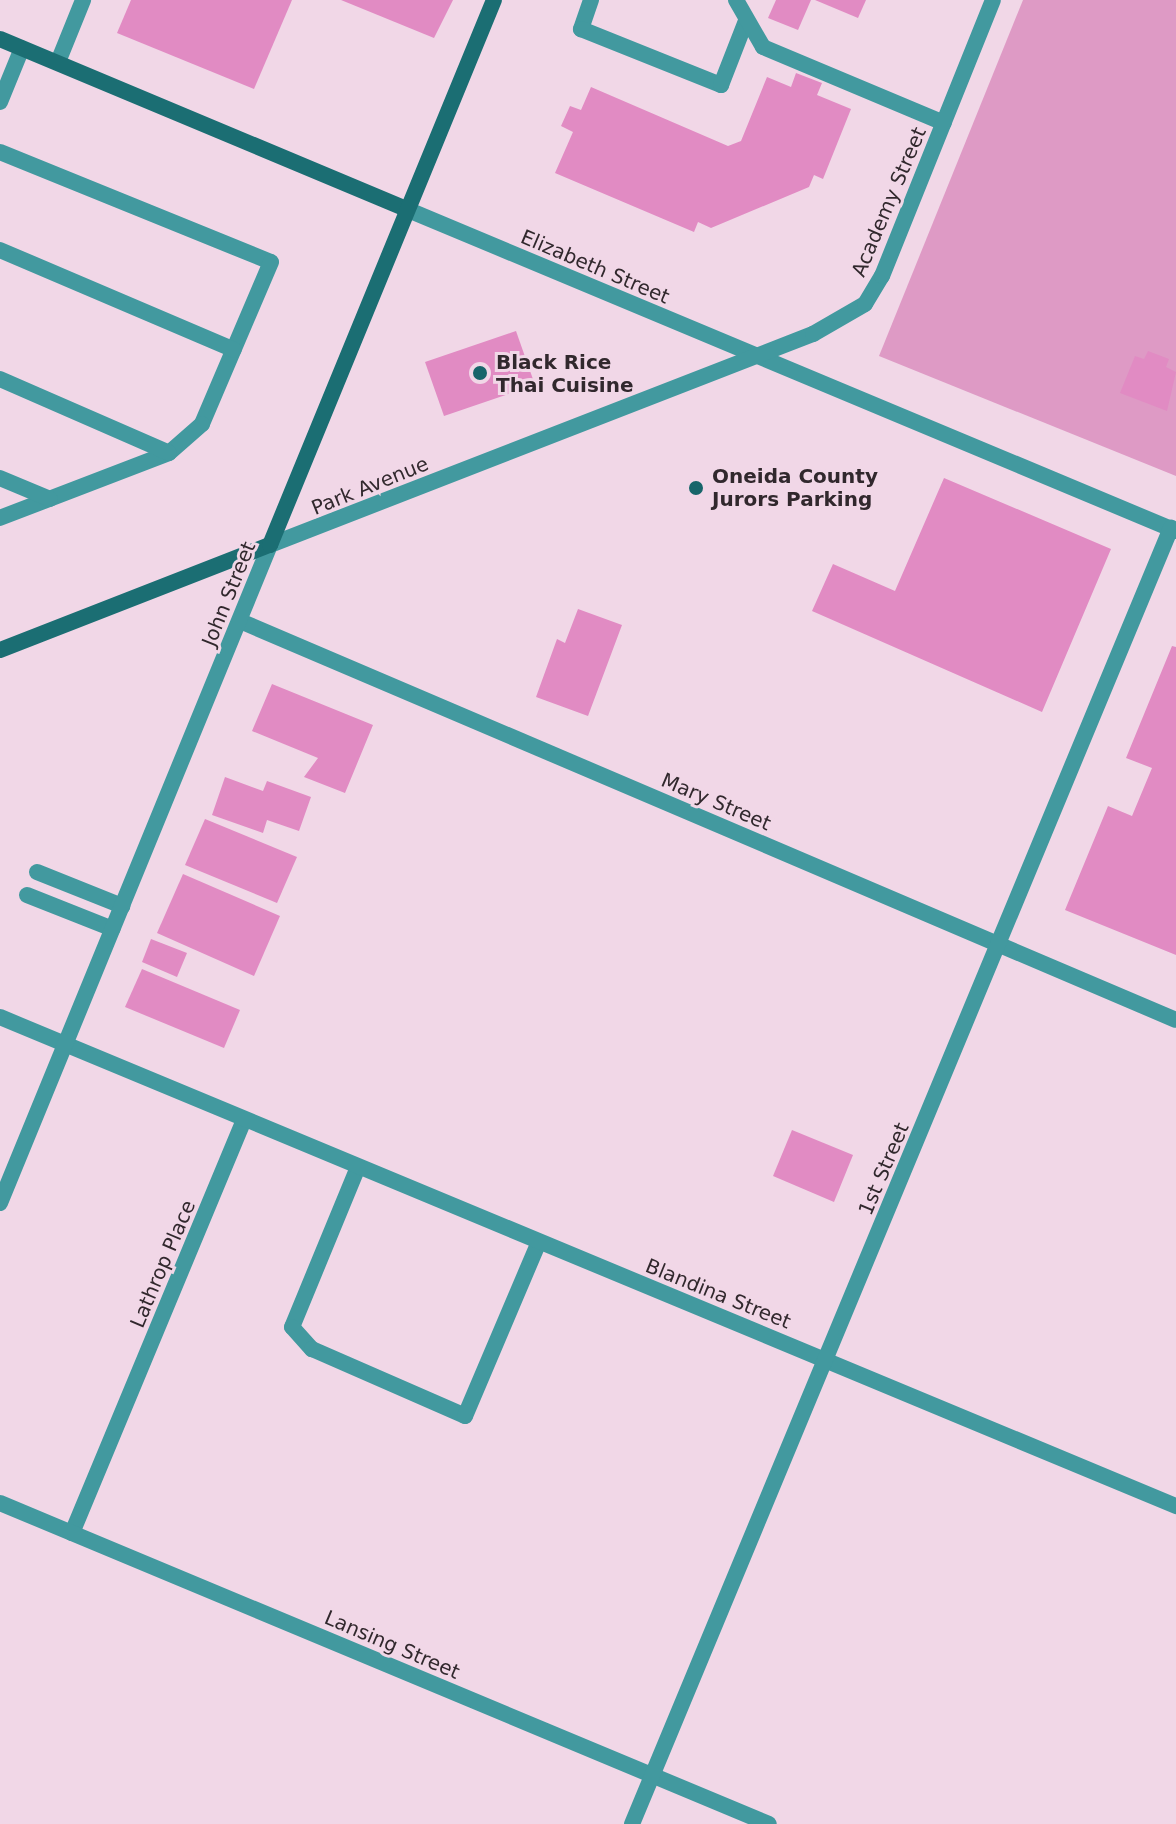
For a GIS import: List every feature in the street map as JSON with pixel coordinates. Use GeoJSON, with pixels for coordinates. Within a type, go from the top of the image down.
{"type":"FeatureCollection","features":[{"type":"Feature","properties":{"kind":"street"},"geometry":{"type":"LineString","coordinates":[[58,62],[83,0]]}},
{"type":"Feature","properties":{"kind":"street","name":"John Street"},"geometry":{"type":"LineString","coordinates":[[0,1203],[494,0]]}},
{"type":"Feature","properties":{"kind":"street"},"geometry":{"type":"LineString","coordinates":[[591,0],[581,29],[721,85],[746,21]]}},
{"type":"Feature","properties":{"kind":"street"},"geometry":{"type":"LineString","coordinates":[[736,0],[763,47],[944,123]]}},
{"type":"Feature","properties":{"kind":"street","name":"Academy Street"},"geometry":{"type":"LineString","coordinates":[[754,356],[829,327],[865,304],[882,276],[993,0]]}},
{"type":"Feature","properties":{"kind":"street","name":"Elizabeth Street"},"geometry":{"type":"LineString","coordinates":[[0,39],[1173,530]]}},
{"type":"Feature","properties":{"kind":"street"},"geometry":{"type":"LineString","coordinates":[[0,102],[22,48]]}},
{"type":"Feature","properties":{"kind":"street"},"geometry":{"type":"LineString","coordinates":[[0,152],[271,262],[202,424],[169,453],[0,518]]}},
{"type":"Feature","properties":{"kind":"street"},"geometry":{"type":"LineString","coordinates":[[0,250],[234,350]]}},
{"type":"Feature","properties":{"kind":"street","name":"Park Avenue"},"geometry":{"type":"LineString","coordinates":[[0,650],[754,356]]}},
{"type":"Feature","properties":{"kind":"street"},"geometry":{"type":"LineString","coordinates":[[0,379],[169,453]]}},
{"type":"Feature","properties":{"kind":"street"},"geometry":{"type":"LineString","coordinates":[[0,478],[50,499]]}},
{"type":"Feature","properties":{"kind":"street","name":"1st Street"},"geometry":{"type":"LineString","coordinates":[[632,1824],[1173,530]]}},
{"type":"Feature","properties":{"kind":"street","name":"Mary Street"},"geometry":{"type":"LineString","coordinates":[[240,621],[1176,1020]]}},
{"type":"Feature","properties":{"kind":"street"},"geometry":{"type":"LineString","coordinates":[[37,872],[122,906]]}},
{"type":"Feature","properties":{"kind":"street"},"geometry":{"type":"LineString","coordinates":[[27,895],[113,929]]}},
{"type":"Feature","properties":{"kind":"street"},"geometry":{"type":"LineString","coordinates":[[0,1017],[244,1120]]}},
{"type":"Feature","properties":{"kind":"street","name":"Blandina Street"},"geometry":{"type":"LineString","coordinates":[[244,1120],[1176,1506]]}},
{"type":"Feature","properties":{"kind":"street","name":"Lathrop Place"},"geometry":{"type":"LineString","coordinates":[[72,1533],[244,1120]]}},
{"type":"Feature","properties":{"kind":"street"},"geometry":{"type":"LineString","coordinates":[[358,1167],[292,1327],[312,1349],[465,1416],[539,1242]]}},
{"type":"Feature","properties":{"kind":"street","name":"Lansing Street"},"geometry":{"type":"LineString","coordinates":[[0,1503],[769,1824]]}},
{"type":"Feature","properties":{"kind":"shaded area"},"geometry":{"type":"Polygon","coordinates":[[[1023,0],[1176,0],[1176,476],[879,356],[1023,0]]]}},
{"type":"Feature","properties":{"kind":"building"},"geometry":{"type":"Polygon","coordinates":[[[131,0],[292,0],[254,89],[117,33],[131,0]]]}},
{"type":"Feature","properties":{"kind":"building"},"geometry":{"type":"Polygon","coordinates":[[[341,0],[453,0],[434,38],[341,0]]]}},
{"type":"Feature","properties":{"kind":"building"},"geometry":{"type":"Polygon","coordinates":[[[776,0],[811,0],[798,30],[768,18],[776,0]]]}},
{"type":"Feature","properties":{"kind":"building"},"geometry":{"type":"Polygon","coordinates":[[[815,0],[866,0],[858,18],[815,0]]]}},
{"type":"Feature","properties":{"kind":"building"},"geometry":{"type":"Polygon","coordinates":[[[796,73],[822,83],[817,95],[851,109],[823,179],[814,175],[809,187],[711,228],[698,222],[694,232],[555,173],[573,132],[561,126],[570,106],[581,110],[591,87],[728,146],[741,141],[767,77],[791,87],[796,73]]]}},
{"type":"Feature","properties":{"kind":"building","name":"Black Rice Thai Cuisine"},"geometry":{"type":"Polygon","coordinates":[[[516,331],[535,385],[444,416],[425,362],[516,331]]]}},
{"type":"Feature","properties":{"kind":"building"},"geometry":{"type":"Polygon","coordinates":[[[1148,351],[1169,359],[1166,367],[1176,372],[1167,411],[1120,393],[1135,356],[1144,359],[1148,351]]]}},
{"type":"Feature","properties":{"kind":"building"},"geometry":{"type":"Polygon","coordinates":[[[944,478],[1111,549],[1042,712],[812,611],[833,564],[895,591],[944,478]]]}},
{"type":"Feature","properties":{"kind":"building"},"geometry":{"type":"Polygon","coordinates":[[[578,609],[622,625],[588,716],[536,697],[557,639],[565,643],[578,609]]]}},
{"type":"Feature","properties":{"kind":"building"},"geometry":{"type":"Polygon","coordinates":[[[1172,646],[1176,647],[1176,955],[1065,910],[1108,806],[1132,816],[1152,768],[1126,758],[1172,646]]]}},
{"type":"Feature","properties":{"kind":"building"},"geometry":{"type":"Polygon","coordinates":[[[272,684],[373,725],[345,793],[304,777],[318,758],[252,731],[272,684]]]}},
{"type":"Feature","properties":{"kind":"building"},"geometry":{"type":"Polygon","coordinates":[[[225,777],[263,791],[267,781],[311,797],[299,831],[267,820],[263,833],[212,815],[225,777]]]}},
{"type":"Feature","properties":{"kind":"building"},"geometry":{"type":"Polygon","coordinates":[[[205,819],[297,857],[277,903],[185,865],[205,819]]]}},
{"type":"Feature","properties":{"kind":"building"},"geometry":{"type":"Polygon","coordinates":[[[183,874],[280,916],[254,976],[157,933],[183,874]]]}},
{"type":"Feature","properties":{"kind":"building"},"geometry":{"type":"Polygon","coordinates":[[[151,939],[187,953],[177,977],[142,962],[151,939]]]}},
{"type":"Feature","properties":{"kind":"building"},"geometry":{"type":"Polygon","coordinates":[[[142,969],[240,1010],[224,1048],[125,1007],[142,969]]]}},
{"type":"Feature","properties":{"kind":"building"},"geometry":{"type":"Polygon","coordinates":[[[792,1130],[853,1155],[834,1202],[773,1176],[792,1130]]]}},
{"type":"Feature","properties":{"kind":"place","name":"Black Rice Thai Cuisine"},"geometry":{"type":"Point","coordinates":[480,373]}},
{"type":"Feature","properties":{"kind":"place","name":"Oneida County Jurors Parking"},"geometry":{"type":"Point","coordinates":[696,488]}}]}
